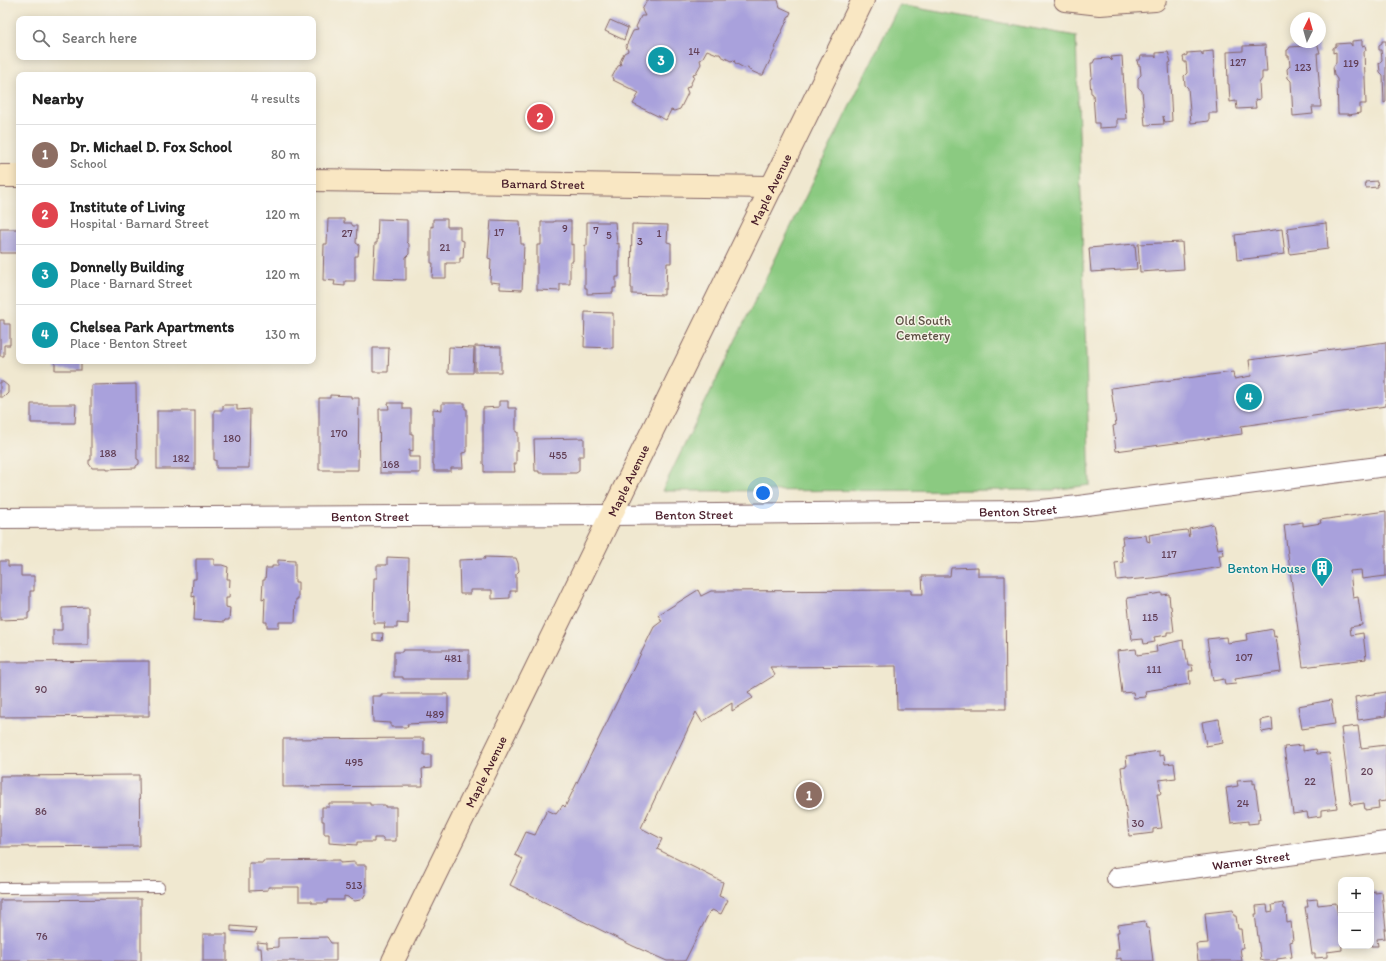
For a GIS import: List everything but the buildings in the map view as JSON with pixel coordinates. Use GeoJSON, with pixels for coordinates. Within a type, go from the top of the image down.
{"type":"FeatureCollection","features":[{"type":"Feature","properties":{"kind":"main road","name":"Maple Avenue"},"geometry":{"type":"LineString","coordinates":[[393,961],[863,0]]}},
{"type":"Feature","properties":{"kind":"main road"},"geometry":{"type":"LineString","coordinates":[[1065,0],[1100,4],[1155,0]]}},
{"type":"Feature","properties":{"kind":"main road"},"geometry":{"type":"LineString","coordinates":[[0,176],[16,176]]}},
{"type":"Feature","properties":{"kind":"main road","name":"Barnard Street"},"geometry":{"type":"LineString","coordinates":[[316,180],[772,187]]}},
{"type":"Feature","properties":{"kind":"street","name":"Benton Street"},"geometry":{"type":"LineString","coordinates":[[0,518],[612,515],[1049,510],[1386,466]]}},
{"type":"Feature","properties":{"kind":"street","name":"Warner Street"},"geometry":{"type":"LineString","coordinates":[[1116,878],[1386,842]]}},
{"type":"Feature","properties":{"kind":"lane"},"geometry":{"type":"LineString","coordinates":[[0,888],[159,887]]}},
{"type":"Feature","properties":{"kind":"green space","name":"Old South Cemetery"},"geometry":{"type":"Polygon","coordinates":[[[899,5],[1076,36],[1090,485],[1053,490],[662,491],[899,5]]]}},
{"type":"Feature","properties":{"kind":"place","name":"Donnelly Building"},"geometry":{"type":"Point","coordinates":[661,60]}},
{"type":"Feature","properties":{"kind":"place","name":"Institute of Living"},"geometry":{"type":"Point","coordinates":[540,117]}},
{"type":"Feature","properties":{"kind":"place","name":"Chelsea Park Apartments"},"geometry":{"type":"Point","coordinates":[1249,397]}},
{"type":"Feature","properties":{"kind":"place","name":"Benton House"},"geometry":{"type":"Point","coordinates":[1322,588]}},
{"type":"Feature","properties":{"kind":"place","name":"Dr. Michael D. Fox School"},"geometry":{"type":"Point","coordinates":[809,795]}}]}
